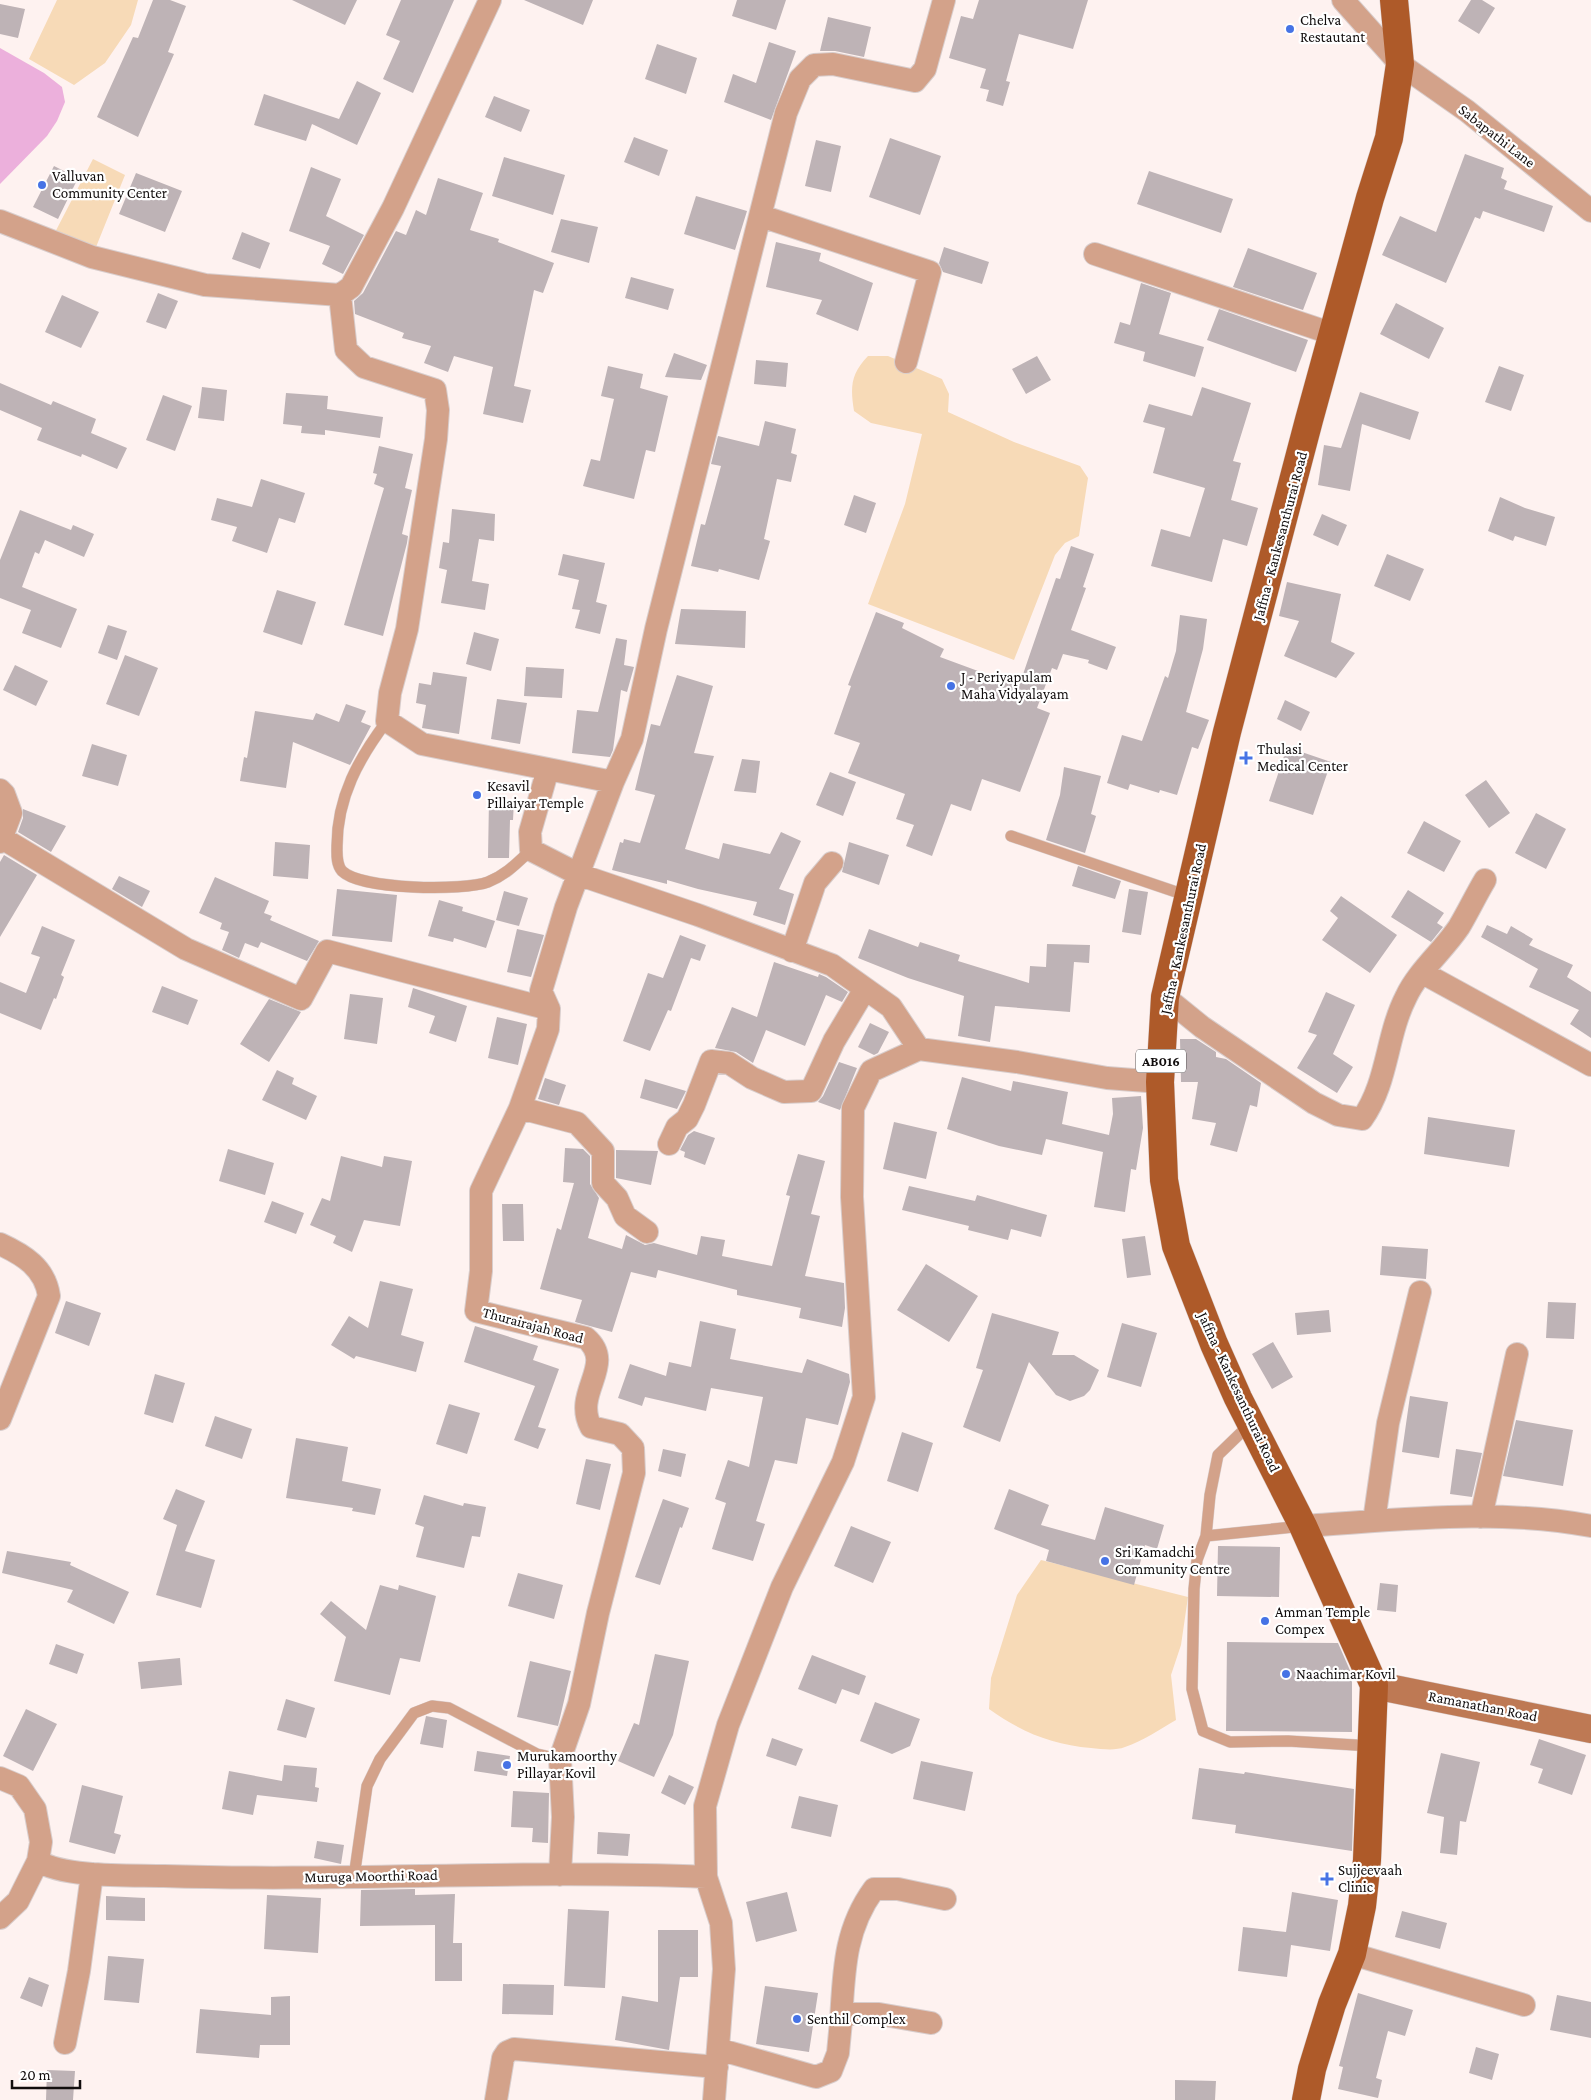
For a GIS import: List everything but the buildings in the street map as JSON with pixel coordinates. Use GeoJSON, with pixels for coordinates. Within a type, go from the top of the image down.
{"type":"FeatureCollection","features":[{"type":"Feature","properties":{"kind":"main road","name":"Jaffna - Kankesanthurai Road"},"geometry":{"type":"LineString","coordinates":[[1306,2100],[1312,2069],[1332,2004],[1352,1954],[1362,1906],[1367,1860],[1374,1685],[1303,1526],[1214,1344],[1176,1246],[1164,1180],[1160,1082],[1165,997],[1227,732],[1370,198],[1389,138],[1400,64],[1394,0]]}},
{"type":"Feature","properties":{"kind":"main road","name":"Ramanathan Road"},"geometry":{"type":"LineString","coordinates":[[1374,1685],[1591,1729]]}},
{"type":"Feature","properties":{"kind":"street"},"geometry":{"type":"LineString","coordinates":[[0,221],[92,257],[205,285],[340,295],[351,287],[393,208],[490,0]]}},
{"type":"Feature","properties":{"kind":"street"},"geometry":{"type":"LineString","coordinates":[[549,1009],[541,991],[566,907],[613,782],[632,740],[663,600],[786,113],[800,79],[814,65],[833,64],[915,81],[925,69],[944,0]]}},
{"type":"Feature","properties":{"kind":"street","name":"Sabapathi Lane"},"geometry":{"type":"LineString","coordinates":[[1343,0],[1400,64],[1467,111],[1591,211]]}},
{"type":"Feature","properties":{"kind":"street"},"geometry":{"type":"LineString","coordinates":[[761,216],[930,272],[906,362]]}},
{"type":"Feature","properties":{"kind":"street"},"geometry":{"type":"LineString","coordinates":[[1095,254],[1333,334]]}},
{"type":"Feature","properties":{"kind":"street"},"geometry":{"type":"LineString","coordinates":[[340,295],[346,350],[364,368],[435,390],[438,410],[436,439],[407,629],[390,693],[387,721],[422,744],[613,782]]}},
{"type":"Feature","properties":{"kind":"street"},"geometry":{"type":"LineString","coordinates":[[548,769],[530,832],[531,850],[580,874],[698,915],[832,965],[891,1007],[919,1049]]}},
{"type":"Feature","properties":{"kind":"street"},"geometry":{"type":"LineString","coordinates":[[0,790],[4,794],[11,813],[1,840],[186,949],[301,999],[328,951],[549,1009]]}},
{"type":"Feature","properties":{"kind":"street"},"geometry":{"type":"LineString","coordinates":[[792,951],[815,883],[832,863]]}},
{"type":"Feature","properties":{"kind":"street"},"geometry":{"type":"LineString","coordinates":[[1165,997],[1202,1027],[1314,1103],[1338,1115],[1362,1119],[1371,1107],[1377,1092],[1396,1016],[1407,994],[1459,926],[1485,880]]}},
{"type":"Feature","properties":{"kind":"street"},"geometry":{"type":"LineString","coordinates":[[1423,973],[1591,1065]]}},
{"type":"Feature","properties":{"kind":"street"},"geometry":{"type":"LineString","coordinates":[[669,1144],[677,1128],[686,1119],[694,1105],[711,1061],[729,1063],[752,1078],[784,1092],[810,1091],[834,1041],[865,989]]}},
{"type":"Feature","properties":{"kind":"street","name":"Thurairajah Road"},"geometry":{"type":"LineString","coordinates":[[549,1009],[548,1029],[520,1108],[481,1191],[481,1271],[476,1311],[586,1338],[596,1347],[599,1359],[586,1400],[586,1417],[591,1427],[620,1434],[633,1448],[634,1473],[598,1613],[579,1704],[560,1760]]}},
{"type":"Feature","properties":{"kind":"street"},"geometry":{"type":"LineString","coordinates":[[714,2100],[724,1969],[721,1922],[706,1877],[705,1806],[728,1725],[782,1588],[843,1462],[864,1397],[852,1197],[853,1108],[871,1071],[919,1049],[1017,1062],[1107,1078],[1160,1082]]}},
{"type":"Feature","properties":{"kind":"street"},"geometry":{"type":"LineString","coordinates":[[520,1108],[577,1123],[593,1138],[603,1151],[603,1183],[617,1198],[626,1216],[647,1232]]}},
{"type":"Feature","properties":{"kind":"street"},"geometry":{"type":"LineString","coordinates":[[0,1244],[21,1253],[36,1268],[47,1281],[49,1296],[0,1419]]}},
{"type":"Feature","properties":{"kind":"street"},"geometry":{"type":"LineString","coordinates":[[1374,1522],[1388,1423],[1420,1292]]}},
{"type":"Feature","properties":{"kind":"street"},"geometry":{"type":"LineString","coordinates":[[1481,1517],[1517,1354]]}},
{"type":"Feature","properties":{"kind":"street"},"geometry":{"type":"LineString","coordinates":[[1303,1526],[1457,1516],[1560,1520],[1591,1526]]}},
{"type":"Feature","properties":{"kind":"street"},"geometry":{"type":"LineString","coordinates":[[560,1760],[563,1817],[560,1875]]}},
{"type":"Feature","properties":{"kind":"street"},"geometry":{"type":"LineString","coordinates":[[0,1778],[19,1786],[35,1809],[41,1842],[38,1861],[18,1901],[0,1918]]}},
{"type":"Feature","properties":{"kind":"street","name":"Muruga Moorthi Road"},"geometry":{"type":"LineString","coordinates":[[38,1861],[48,1867],[92,1874],[229,1878],[560,1875],[706,1877]]}},
{"type":"Feature","properties":{"kind":"street"},"geometry":{"type":"LineString","coordinates":[[65,2043],[80,1971],[92,1874]]}},
{"type":"Feature","properties":{"kind":"street"},"geometry":{"type":"LineString","coordinates":[[496,2100],[503,2058],[507,2052],[514,2049],[718,2058],[816,2077],[831,2071],[838,2053],[845,1954],[863,1904],[874,1889],[898,1889],[945,1899]]}},
{"type":"Feature","properties":{"kind":"street"},"geometry":{"type":"LineString","coordinates":[[1352,1954],[1524,2005]]}},
{"type":"Feature","properties":{"kind":"street"},"geometry":{"type":"LineString","coordinates":[[841,2021],[848,2014],[879,2014],[931,2023]]}},
{"type":"Feature","properties":{"kind":"lane"},"geometry":{"type":"LineString","coordinates":[[387,721],[363,754],[341,807],[337,832],[337,861],[342,871],[351,877],[385,885],[420,888],[486,883],[504,875],[531,850]]}},
{"type":"Feature","properties":{"kind":"lane"},"geometry":{"type":"LineString","coordinates":[[1011,836],[1188,896]]}},
{"type":"Feature","properties":{"kind":"lane"},"geometry":{"type":"LineString","coordinates":[[1251,1423],[1218,1455],[1206,1536],[1197,1560],[1194,1589],[1192,1689],[1203,1732],[1230,1742],[1288,1741],[1372,1746]]}},
{"type":"Feature","properties":{"kind":"lane"},"geometry":{"type":"LineString","coordinates":[[1206,1536],[1303,1526]]}},
{"type":"Feature","properties":{"kind":"lane"},"geometry":{"type":"LineString","coordinates":[[354,1877],[368,1786],[380,1760],[414,1713],[432,1706],[448,1708],[537,1754],[560,1760]]}},
{"type":"Feature","properties":{"kind":"shaded area"},"geometry":{"type":"Polygon","coordinates":[[[57,0],[138,0],[131,25],[105,63],[74,85],[29,59],[57,0]]]}},
{"type":"Feature","properties":{"kind":"shaded area"},"geometry":{"type":"Polygon","coordinates":[[[0,48],[44,73],[62,87],[65,102],[57,121],[47,136],[0,184],[0,48]]]}},
{"type":"Feature","properties":{"kind":"shaded area"},"geometry":{"type":"Polygon","coordinates":[[[93,159],[125,175],[92,257],[50,242],[93,159]]]}},
{"type":"Feature","properties":{"kind":"shaded area"},"geometry":{"type":"Polygon","coordinates":[[[868,356],[888,356],[942,379],[949,394],[948,412],[1014,442],[1080,466],[1088,478],[1079,536],[1065,543],[1055,555],[1014,660],[868,604],[905,504],[922,434],[871,423],[854,411],[853,381],[858,369],[868,356]]]}},
{"type":"Feature","properties":{"kind":"shaded area"},"geometry":{"type":"Polygon","coordinates":[[[1041,1560],[1188,1597],[1181,1645],[1171,1675],[1176,1720],[1132,1744],[1117,1749],[1104,1749],[1063,1744],[1037,1736],[1025,1731],[989,1709],[991,1678],[1017,1595],[1041,1560]]]}},
{"type":"Feature","properties":{"kind":"place","name":"Chelva Restautant"},"geometry":{"type":"Point","coordinates":[1290,29]}},
{"type":"Feature","properties":{"kind":"place","name":"Valluvan Community Center"},"geometry":{"type":"Point","coordinates":[42,185]}},
{"type":"Feature","properties":{"kind":"place","name":"J - Periyapulam Maha Vidyalayam"},"geometry":{"type":"Point","coordinates":[951,686]}},
{"type":"Feature","properties":{"kind":"place","name":"Thulasi Medical Center"},"geometry":{"type":"Point","coordinates":[1246,758]}},
{"type":"Feature","properties":{"kind":"place","name":"Kesavil Pillaiyar Temple"},"geometry":{"type":"Point","coordinates":[477,795]}},
{"type":"Feature","properties":{"kind":"place","name":"Sri Kamadchi Community Centre"},"geometry":{"type":"Point","coordinates":[1105,1561]}},
{"type":"Feature","properties":{"kind":"place","name":"Amman Temple Compex"},"geometry":{"type":"Point","coordinates":[1265,1621]}},
{"type":"Feature","properties":{"kind":"place","name":"Naachimar Kovil"},"geometry":{"type":"Point","coordinates":[1286,1674]}},
{"type":"Feature","properties":{"kind":"place","name":"Murukamoorthy Pillayar Kovil"},"geometry":{"type":"Point","coordinates":[507,1765]}},
{"type":"Feature","properties":{"kind":"place","name":"Sujjeevaah Clinic"},"geometry":{"type":"Point","coordinates":[1327,1879]}},
{"type":"Feature","properties":{"kind":"place","name":"Senthil Complex"},"geometry":{"type":"Point","coordinates":[797,2019]}}]}
